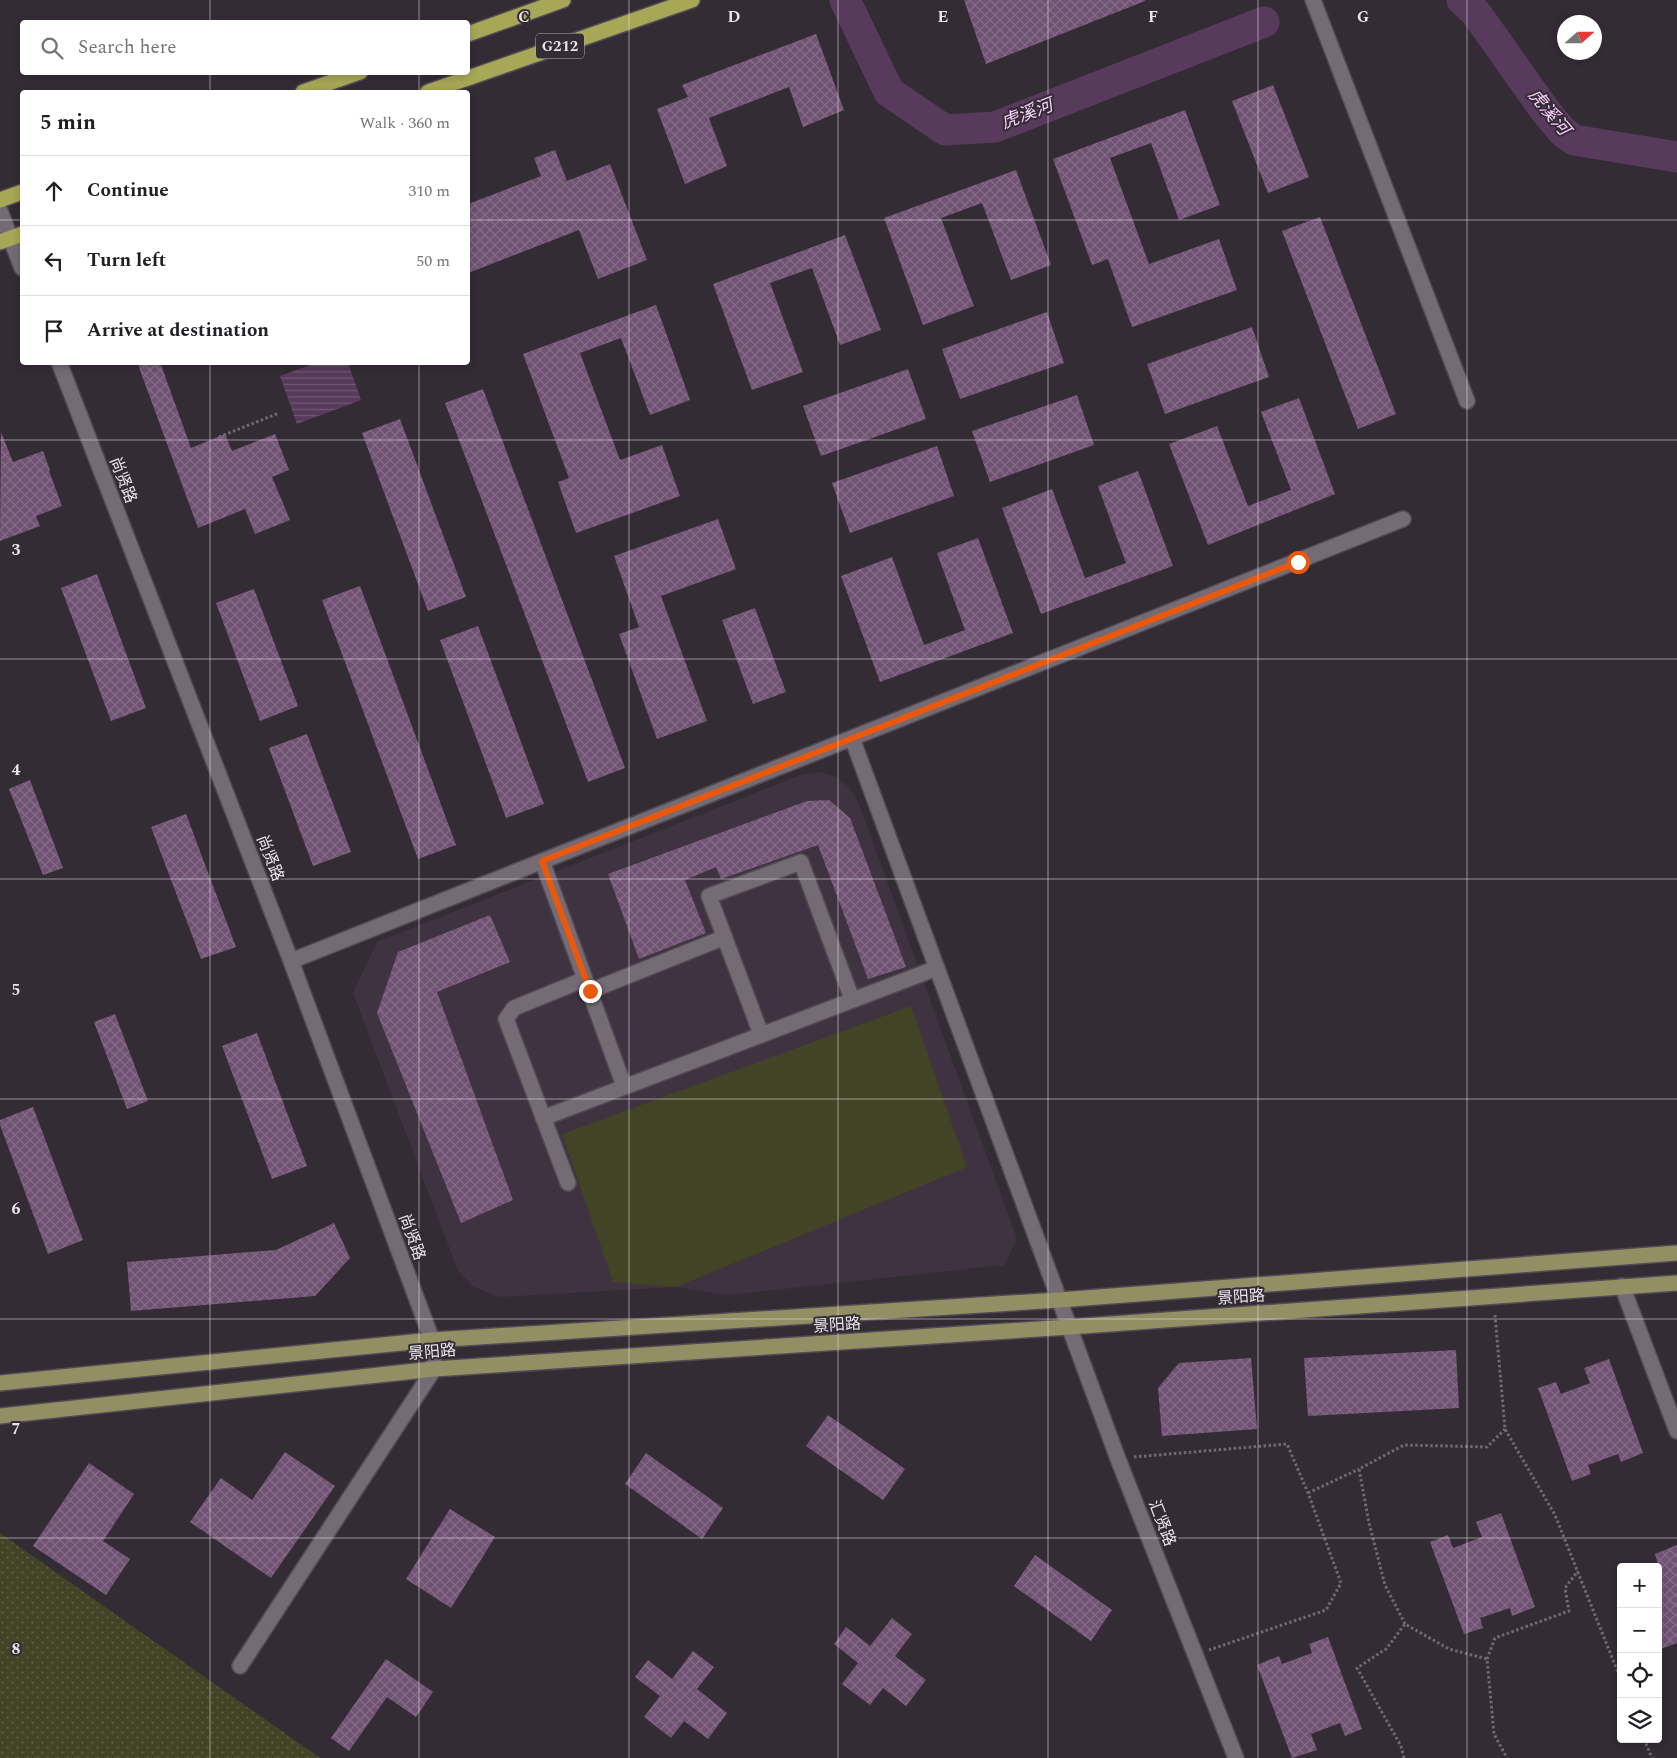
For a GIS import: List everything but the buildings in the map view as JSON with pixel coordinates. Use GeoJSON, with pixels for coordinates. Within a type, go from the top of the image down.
{"type":"FeatureCollection","features":[{"type":"Feature","properties":{"kind":"highway","name":"G212"},"geometry":{"type":"LineString","coordinates":[[470,33],[563,0]]}},
{"type":"Feature","properties":{"kind":"highway","name":"G212"},"geometry":{"type":"LineString","coordinates":[[434,90],[692,0]]}},
{"type":"Feature","properties":{"kind":"highway"},"geometry":{"type":"LineString","coordinates":[[309,90],[351,75]]}},
{"type":"Feature","properties":{"kind":"highway"},"geometry":{"type":"LineString","coordinates":[[0,200],[20,193]]}},
{"type":"Feature","properties":{"kind":"main road","name":"景阳路"},"geometry":{"type":"LineString","coordinates":[[0,1383],[432,1340],[1059,1300],[1677,1253]]}},
{"type":"Feature","properties":{"kind":"main road","name":"景阳路"},"geometry":{"type":"LineString","coordinates":[[0,1416],[434,1369],[1069,1328],[1677,1283]]}},
{"type":"Feature","properties":{"kind":"street"},"geometry":{"type":"LineString","coordinates":[[1313,0],[1467,401]]}},
{"type":"Feature","properties":{"kind":"street"},"geometry":{"type":"LineString","coordinates":[[0,211],[20,263]]}},
{"type":"Feature","properties":{"kind":"street","name":"尚贤路"},"geometry":{"type":"LineString","coordinates":[[60,365],[291,961],[432,1340],[434,1369]]}},
{"type":"Feature","properties":{"kind":"street"},"geometry":{"type":"LineString","coordinates":[[291,961],[1403,520]]}},
{"type":"Feature","properties":{"kind":"street","name":"汇贤路"},"geometry":{"type":"LineString","coordinates":[[852,738],[1069,1328],[1236,1758]]}},
{"type":"Feature","properties":{"kind":"street"},"geometry":{"type":"LineString","coordinates":[[542,861],[624,1086]]}},
{"type":"Feature","properties":{"kind":"street"},"geometry":{"type":"LineString","coordinates":[[761,1034],[709,896],[801,862],[852,999]]}},
{"type":"Feature","properties":{"kind":"street"},"geometry":{"type":"LineString","coordinates":[[568,1183],[506,1019],[514,1008],[588,985],[725,937]]}},
{"type":"Feature","properties":{"kind":"street"},"geometry":{"type":"LineString","coordinates":[[543,1118],[937,968]]}},
{"type":"Feature","properties":{"kind":"street"},"geometry":{"type":"LineString","coordinates":[[1622,1286],[1677,1431]]}},
{"type":"Feature","properties":{"kind":"street"},"geometry":{"type":"LineString","coordinates":[[240,1666],[434,1369]]}},
{"type":"Feature","properties":{"kind":"path"},"geometry":{"type":"LineString","coordinates":[[218,437],[279,413]]}},
{"type":"Feature","properties":{"kind":"path"},"geometry":{"type":"LineString","coordinates":[[1495,1315],[1505,1429],[1555,1515],[1617,1670]]}},
{"type":"Feature","properties":{"kind":"path"},"geometry":{"type":"LineString","coordinates":[[1308,1493],[1404,1445],[1487,1447],[1505,1429]]}},
{"type":"Feature","properties":{"kind":"path"},"geometry":{"type":"LineString","coordinates":[[1118,1458],[1286,1444],[1308,1493],[1341,1583],[1326,1610],[1195,1655]]}},
{"type":"Feature","properties":{"kind":"path"},"geometry":{"type":"LineString","coordinates":[[1359,1469],[1369,1523],[1385,1585],[1405,1624],[1449,1649],[1486,1659]]}},
{"type":"Feature","properties":{"kind":"path"},"geometry":{"type":"LineString","coordinates":[[1507,1758],[1494,1734],[1486,1659],[1495,1638],[1569,1611],[1565,1588],[1578,1571]]}},
{"type":"Feature","properties":{"kind":"path"},"geometry":{"type":"LineString","coordinates":[[1404,1758],[1401,1746],[1357,1668],[1386,1649],[1405,1624]]}},
{"type":"Feature","properties":{"kind":"path"},"geometry":{"type":"LineString","coordinates":[[1646,1743],[1652,1758]]}},
{"type":"Feature","properties":{"kind":"shaded area"},"geometry":{"type":"Polygon","coordinates":[[[310,365],[349,365],[361,400],[297,424],[280,376],[310,365]]]}},
{"type":"Feature","properties":{"kind":"shaded area"},"geometry":{"type":"Polygon","coordinates":[[[819,772],[835,776],[849,787],[859,804],[1017,1239],[1004,1265],[727,1295],[676,1287],[499,1297],[474,1287],[458,1271],[353,993],[377,942],[801,775],[819,772]]]}},
{"type":"Feature","properties":{"kind":"shaded area"},"geometry":{"type":"Polygon","coordinates":[[[911,1006],[967,1167],[676,1287],[613,1282],[562,1134],[911,1006]]]}},
{"type":"Feature","properties":{"kind":"shaded area"},"geometry":{"type":"Polygon","coordinates":[[[0,1533],[320,1758],[0,1758],[0,1533]]]}},
{"type":"Feature","properties":{"kind":"waterway","name":"虎溪河"},"geometry":{"type":"LineString","coordinates":[[845,0],[889,92],[945,130],[995,127],[1264,22]]}},
{"type":"Feature","properties":{"kind":"waterway","name":"虎溪河"},"geometry":{"type":"LineString","coordinates":[[1462,0],[1476,13],[1544,109],[1562,131],[1574,140],[1677,157]]}},
{"type":"Feature","properties":{"kind":"route"},"geometry":{"type":"LineString","coordinates":[[590,991],[542,861],[1298,562]]}}]}
